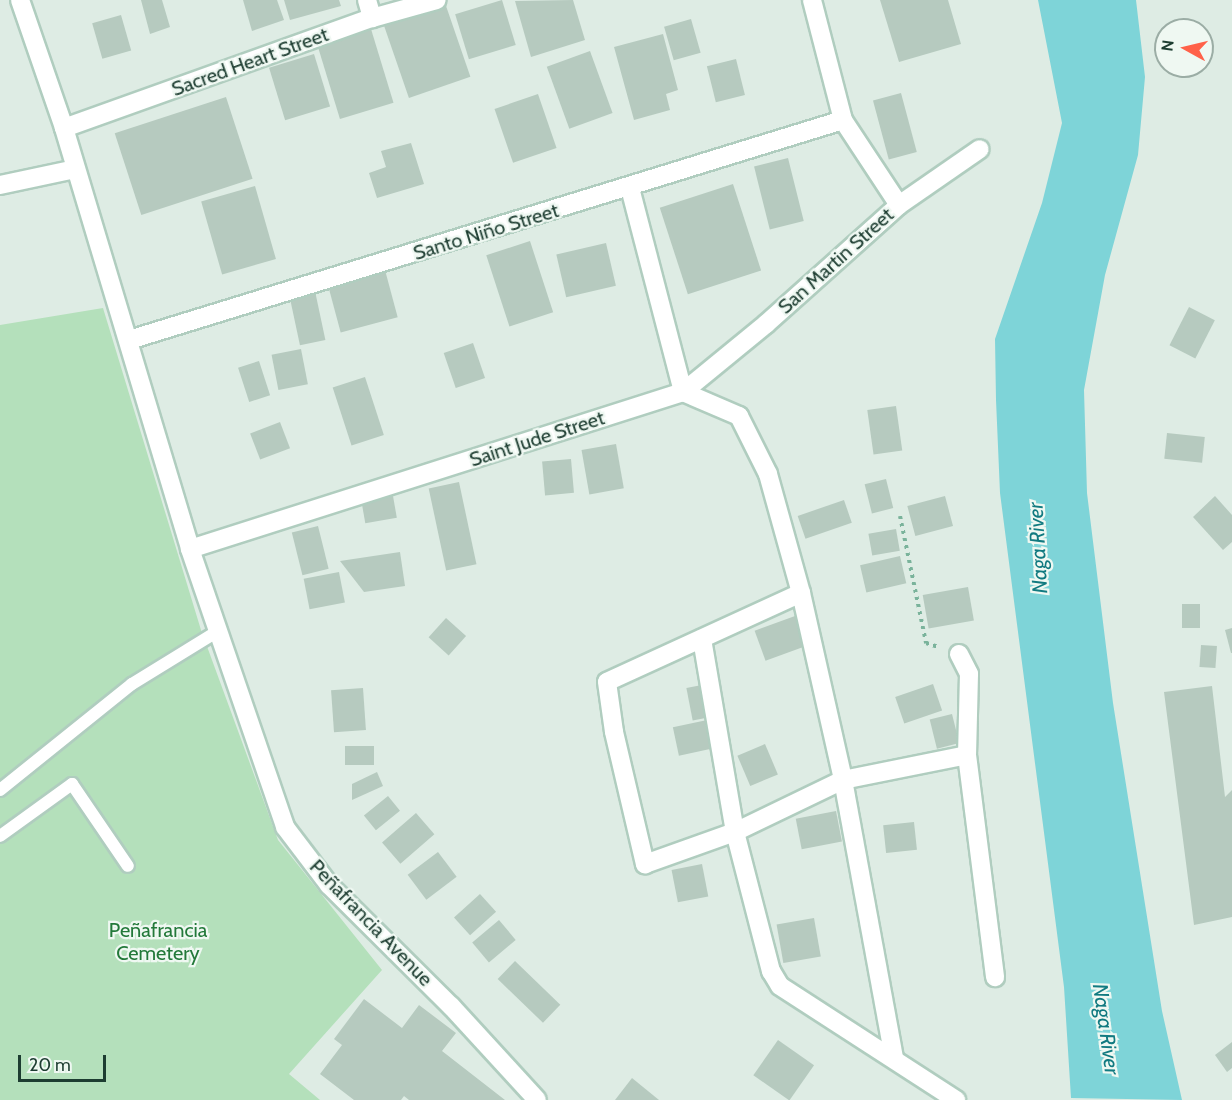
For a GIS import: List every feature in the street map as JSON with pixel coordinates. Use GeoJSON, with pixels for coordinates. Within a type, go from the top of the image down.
{"type":"FeatureCollection","features":[{"type":"Feature","properties":{"kind":"street","name":"Peñafrancia Avenue"},"geometry":{"type":"LineString","coordinates":[[20,0],[64,128],[190,549],[285,827],[329,885],[452,1006],[537,1100]]}},
{"type":"Feature","properties":{"kind":"street"},"geometry":{"type":"LineString","coordinates":[[368,0],[372,18]]}},
{"type":"Feature","properties":{"kind":"street","name":"Sacred Heart Street"},"geometry":{"type":"LineString","coordinates":[[64,128],[372,18],[437,0]]}},
{"type":"Feature","properties":{"kind":"street","name":"San Martin Street"},"geometry":{"type":"LineString","coordinates":[[683,392],[766,324],[899,205],[843,120],[812,0]]}},
{"type":"Feature","properties":{"kind":"street","name":"Santo Niño Street"},"geometry":{"type":"LineString","coordinates":[[129,340],[630,188],[843,120]]}},
{"type":"Feature","properties":{"kind":"street"},"geometry":{"type":"LineString","coordinates":[[899,205],[980,149]]}},
{"type":"Feature","properties":{"kind":"street"},"geometry":{"type":"LineString","coordinates":[[0,185],[75,169]]}},
{"type":"Feature","properties":{"kind":"street"},"geometry":{"type":"LineString","coordinates":[[630,188],[683,392],[739,416],[768,474],[801,593],[843,780],[894,1058]]}},
{"type":"Feature","properties":{"kind":"street","name":"Saint Jude Street"},"geometry":{"type":"LineString","coordinates":[[190,549],[683,392]]}},
{"type":"Feature","properties":{"kind":"street"},"geometry":{"type":"LineString","coordinates":[[801,593],[606,682],[614,732],[645,864],[735,832],[843,780],[967,755]]}},
{"type":"Feature","properties":{"kind":"street"},"geometry":{"type":"LineString","coordinates":[[702,639],[735,832],[771,971],[780,986],[956,1100]]}},
{"type":"Feature","properties":{"kind":"street"},"geometry":{"type":"LineString","coordinates":[[959,654],[969,674],[967,755],[995,977]]}},
{"type":"Feature","properties":{"kind":"lane"},"geometry":{"type":"LineString","coordinates":[[0,790],[132,684],[218,631]]}},
{"type":"Feature","properties":{"kind":"lane"},"geometry":{"type":"LineString","coordinates":[[0,836],[72,784],[128,866]]}},
{"type":"Feature","properties":{"kind":"path"},"geometry":{"type":"LineString","coordinates":[[900,516],[926,643],[959,654]]}},
{"type":"Feature","properties":{"kind":"green space","name":"Peñafrancia Cemetery"},"geometry":{"type":"Polygon","coordinates":[[[103,308],[201,630],[278,840],[382,970],[289,1074],[320,1100],[0,1100],[0,325],[103,308]]]}},
{"type":"Feature","properties":{"kind":"water","name":"Naga River"},"geometry":{"type":"Polygon","coordinates":[[[1038,0],[1136,0],[1145,77],[1138,155],[1105,275],[1084,390],[1087,493],[1113,703],[1162,1011],[1182,1100],[1071,1098],[1064,987],[1000,493],[996,400],[995,339],[1042,203],[1062,123],[1038,0]]]}},
{"type":"Feature","properties":{"kind":"building"},"geometry":{"type":"Polygon","coordinates":[[[141,0],[162,0],[170,27],[150,34],[141,0]]]}},
{"type":"Feature","properties":{"kind":"building"},"geometry":{"type":"Polygon","coordinates":[[[243,0],[277,0],[284,20],[252,31],[243,0]]]}},
{"type":"Feature","properties":{"kind":"building"},"geometry":{"type":"Polygon","coordinates":[[[284,0],[339,0],[341,6],[290,20],[284,0]]]}},
{"type":"Feature","properties":{"kind":"building"},"geometry":{"type":"Polygon","coordinates":[[[502,0],[516,45],[469,59],[455,14],[502,0]]]}},
{"type":"Feature","properties":{"kind":"building"},"geometry":{"type":"Polygon","coordinates":[[[573,0],[585,40],[531,57],[515,1],[573,0]]]}},
{"type":"Feature","properties":{"kind":"building"},"geometry":{"type":"Polygon","coordinates":[[[880,0],[948,0],[961,44],[899,62],[880,0]]]}},
{"type":"Feature","properties":{"kind":"building"},"geometry":{"type":"Polygon","coordinates":[[[445,3],[470,77],[409,98],[384,24],[445,3]]]}},
{"type":"Feature","properties":{"kind":"building"},"geometry":{"type":"Polygon","coordinates":[[[121,15],[131,51],[102,59],[92,23],[121,15]]]}},
{"type":"Feature","properties":{"kind":"building"},"geometry":{"type":"Polygon","coordinates":[[[691,19],[701,53],[674,60],[664,27],[691,19]]]}},
{"type":"Feature","properties":{"kind":"building"},"geometry":{"type":"Polygon","coordinates":[[[371,29],[394,103],[340,119],[317,45],[371,29]]]}},
{"type":"Feature","properties":{"kind":"building"},"geometry":{"type":"Polygon","coordinates":[[[663,34],[678,90],[666,94],[670,110],[634,120],[614,47],[663,34]]]}},
{"type":"Feature","properties":{"kind":"building"},"geometry":{"type":"Polygon","coordinates":[[[590,51],[613,113],[569,129],[547,67],[590,51]]]}},
{"type":"Feature","properties":{"kind":"building"},"geometry":{"type":"Polygon","coordinates":[[[314,54],[330,107],[285,120],[269,68],[314,54]]]}},
{"type":"Feature","properties":{"kind":"building"},"geometry":{"type":"Polygon","coordinates":[[[736,59],[745,95],[716,102],[707,66],[736,59]]]}},
{"type":"Feature","properties":{"kind":"building"},"geometry":{"type":"Polygon","coordinates":[[[901,93],[917,152],[889,159],[873,101],[901,93]]]}},
{"type":"Feature","properties":{"kind":"building"},"geometry":{"type":"Polygon","coordinates":[[[538,94],[557,148],[513,163],[495,109],[538,94]]]}},
{"type":"Feature","properties":{"kind":"building"},"geometry":{"type":"Polygon","coordinates":[[[226,97],[253,179],[141,215],[115,133],[226,97]]]}},
{"type":"Feature","properties":{"kind":"building"},"geometry":{"type":"Polygon","coordinates":[[[411,143],[424,184],[377,198],[369,173],[386,167],[381,151],[411,143]]]}},
{"type":"Feature","properties":{"kind":"building"},"geometry":{"type":"Polygon","coordinates":[[[788,158],[804,221],[770,230],[754,166],[788,158]]]}},
{"type":"Feature","properties":{"kind":"building"},"geometry":{"type":"Polygon","coordinates":[[[733,184],[761,271],[688,294],[660,208],[733,184]]]}},
{"type":"Feature","properties":{"kind":"building"},"geometry":{"type":"Polygon","coordinates":[[[255,186],[276,259],[222,274],[201,201],[255,186]]]}},
{"type":"Feature","properties":{"kind":"building"},"geometry":{"type":"Polygon","coordinates":[[[530,241],[553,312],[509,327],[486,255],[530,241]]]}},
{"type":"Feature","properties":{"kind":"building"},"geometry":{"type":"Polygon","coordinates":[[[606,243],[616,286],[566,297],[556,254],[606,243]]]}},
{"type":"Feature","properties":{"kind":"building"},"geometry":{"type":"Polygon","coordinates":[[[385,270],[398,317],[341,333],[328,285],[385,270]]]}},
{"type":"Feature","properties":{"kind":"building"},"geometry":{"type":"Polygon","coordinates":[[[315,291],[325,340],[300,345],[290,296],[315,291]]]}},
{"type":"Feature","properties":{"kind":"building"},"geometry":{"type":"Polygon","coordinates":[[[1189,307],[1215,320],[1195,358],[1169,345],[1189,307]]]}},
{"type":"Feature","properties":{"kind":"building"},"geometry":{"type":"Polygon","coordinates":[[[473,343],[485,378],[456,388],[444,353],[473,343]]]}},
{"type":"Feature","properties":{"kind":"building"},"geometry":{"type":"Polygon","coordinates":[[[301,349],[308,384],[278,390],[272,355],[301,349]]]}},
{"type":"Feature","properties":{"kind":"building"},"geometry":{"type":"Polygon","coordinates":[[[259,361],[270,395],[249,402],[238,368],[259,361]]]}},
{"type":"Feature","properties":{"kind":"building"},"geometry":{"type":"Polygon","coordinates":[[[365,377],[384,435],[352,446],[333,388],[365,377]]]}},
{"type":"Feature","properties":{"kind":"building"},"geometry":{"type":"Polygon","coordinates":[[[896,406],[902,451],[874,455],[867,410],[896,406]]]}},
{"type":"Feature","properties":{"kind":"building"},"geometry":{"type":"Polygon","coordinates":[[[280,422],[290,448],[260,460],[250,433],[280,422]]]}},
{"type":"Feature","properties":{"kind":"building"},"geometry":{"type":"Polygon","coordinates":[[[1167,433],[1205,437],[1202,463],[1164,459],[1167,433]]]}},
{"type":"Feature","properties":{"kind":"building"},"geometry":{"type":"Polygon","coordinates":[[[616,444],[624,488],[589,494],[582,450],[616,444]]]}},
{"type":"Feature","properties":{"kind":"building"},"geometry":{"type":"Polygon","coordinates":[[[571,459],[574,493],[545,495],[542,462],[571,459]]]}},
{"type":"Feature","properties":{"kind":"building"},"geometry":{"type":"Polygon","coordinates":[[[886,479],[893,508],[872,513],[865,484],[886,479]]]}},
{"type":"Feature","properties":{"kind":"building"},"geometry":{"type":"Polygon","coordinates":[[[459,482],[476,564],[446,571],[429,488],[459,482]]]}},
{"type":"Feature","properties":{"kind":"building"},"geometry":{"type":"Polygon","coordinates":[[[393,496],[397,518],[365,523],[361,502],[393,496]]]}},
{"type":"Feature","properties":{"kind":"building"},"geometry":{"type":"Polygon","coordinates":[[[945,496],[953,526],[915,536],[907,506],[945,496]]]}},
{"type":"Feature","properties":{"kind":"building"},"geometry":{"type":"Polygon","coordinates":[[[1215,496],[1232,515],[1232,542],[1223,550],[1193,517],[1215,496]]]}},
{"type":"Feature","properties":{"kind":"building"},"geometry":{"type":"Polygon","coordinates":[[[844,500],[852,523],[805,539],[798,516],[844,500]]]}},
{"type":"Feature","properties":{"kind":"building"},"geometry":{"type":"Polygon","coordinates":[[[318,526],[329,569],[302,575],[292,533],[318,526]]]}},
{"type":"Feature","properties":{"kind":"building"},"geometry":{"type":"Polygon","coordinates":[[[896,529],[900,551],[872,556],[868,534],[896,529]]]}},
{"type":"Feature","properties":{"kind":"building"},"geometry":{"type":"Polygon","coordinates":[[[400,552],[405,586],[364,592],[340,561],[400,552]]]}},
{"type":"Feature","properties":{"kind":"building"},"geometry":{"type":"Polygon","coordinates":[[[900,556],[906,583],[866,593],[860,565],[900,556]]]}},
{"type":"Feature","properties":{"kind":"building"},"geometry":{"type":"Polygon","coordinates":[[[339,572],[345,602],[310,609],[304,579],[339,572]]]}},
{"type":"Feature","properties":{"kind":"building"},"geometry":{"type":"Polygon","coordinates":[[[968,587],[974,620],[929,628],[923,595],[968,587]]]}},
{"type":"Feature","properties":{"kind":"building"},"geometry":{"type":"Polygon","coordinates":[[[1182,604],[1200,604],[1200,628],[1182,628],[1182,604]]]}},
{"type":"Feature","properties":{"kind":"building"},"geometry":{"type":"Polygon","coordinates":[[[795,616],[806,646],[766,661],[755,631],[795,616]]]}},
{"type":"Feature","properties":{"kind":"building"},"geometry":{"type":"Polygon","coordinates":[[[446,618],[466,636],[449,655],[429,637],[446,618]]]}},
{"type":"Feature","properties":{"kind":"building"},"geometry":{"type":"Polygon","coordinates":[[[1232,628],[1232,653],[1231,653],[1225,630],[1232,628]]]}},
{"type":"Feature","properties":{"kind":"building"},"geometry":{"type":"Polygon","coordinates":[[[1201,645],[1217,646],[1215,668],[1199,667],[1201,645]]]}},
{"type":"Feature","properties":{"kind":"building"},"geometry":{"type":"Polygon","coordinates":[[[707,684],[713,716],[693,720],[686,688],[707,684]]]}},
{"type":"Feature","properties":{"kind":"building"},"geometry":{"type":"Polygon","coordinates":[[[933,684],[942,710],[904,723],[895,697],[933,684]]]}},
{"type":"Feature","properties":{"kind":"building"},"geometry":{"type":"Polygon","coordinates":[[[1212,686],[1225,797],[1232,790],[1232,917],[1194,925],[1164,692],[1212,686]]]}},
{"type":"Feature","properties":{"kind":"building"},"geometry":{"type":"Polygon","coordinates":[[[363,688],[366,730],[334,732],[331,690],[363,688]]]}},
{"type":"Feature","properties":{"kind":"building"},"geometry":{"type":"Polygon","coordinates":[[[952,714],[959,743],[937,749],[930,720],[952,714]]]}},
{"type":"Feature","properties":{"kind":"building"},"geometry":{"type":"Polygon","coordinates":[[[712,719],[718,747],[679,756],[673,727],[712,719]]]}},
{"type":"Feature","properties":{"kind":"building"},"geometry":{"type":"Polygon","coordinates":[[[765,744],[778,774],[750,786],[737,756],[765,744]]]}},
{"type":"Feature","properties":{"kind":"building"},"geometry":{"type":"Polygon","coordinates":[[[345,746],[374,746],[374,765],[345,765],[345,746]]]}},
{"type":"Feature","properties":{"kind":"building"},"geometry":{"type":"Polygon","coordinates":[[[377,772],[383,786],[352,800],[352,784],[377,772]]]}},
{"type":"Feature","properties":{"kind":"building"},"geometry":{"type":"Polygon","coordinates":[[[388,796],[400,811],[376,830],[364,816],[388,796]]]}},
{"type":"Feature","properties":{"kind":"building"},"geometry":{"type":"Polygon","coordinates":[[[836,811],[842,841],[802,849],[796,819],[836,811]]]}},
{"type":"Feature","properties":{"kind":"building"},"geometry":{"type":"Polygon","coordinates":[[[416,813],[434,834],[400,864],[382,843],[416,813]]]}},
{"type":"Feature","properties":{"kind":"building"},"geometry":{"type":"Polygon","coordinates":[[[914,822],[917,850],[886,853],[883,825],[914,822]]]}},
{"type":"Feature","properties":{"kind":"building"},"geometry":{"type":"Polygon","coordinates":[[[438,852],[457,877],[426,900],[408,875],[438,852]]]}},
{"type":"Feature","properties":{"kind":"building"},"geometry":{"type":"Polygon","coordinates":[[[702,864],[708,896],[678,902],[672,870],[702,864]]]}},
{"type":"Feature","properties":{"kind":"building"},"geometry":{"type":"Polygon","coordinates":[[[480,894],[496,912],[470,935],[454,917],[480,894]]]}},
{"type":"Feature","properties":{"kind":"building"},"geometry":{"type":"Polygon","coordinates":[[[814,918],[821,956],[783,963],[777,925],[814,918]]]}},
{"type":"Feature","properties":{"kind":"building"},"geometry":{"type":"Polygon","coordinates":[[[499,920],[516,940],[489,962],[472,942],[499,920]]]}},
{"type":"Feature","properties":{"kind":"building"},"geometry":{"type":"Polygon","coordinates":[[[515,961],[560,1005],[543,1023],[498,979],[515,961]]]}},
{"type":"Feature","properties":{"kind":"building"},"geometry":{"type":"Polygon","coordinates":[[[364,999],[402,1028],[419,1005],[456,1033],[442,1051],[505,1100],[409,1100],[404,1096],[401,1100],[354,1100],[320,1074],[342,1045],[334,1039],[364,999]]]}},
{"type":"Feature","properties":{"kind":"building"},"geometry":{"type":"Polygon","coordinates":[[[778,1040],[814,1065],[790,1100],[753,1075],[778,1040]]]}},
{"type":"Feature","properties":{"kind":"building"},"geometry":{"type":"Polygon","coordinates":[[[1232,1042],[1232,1068],[1227,1072],[1215,1055],[1232,1042]]]}},
{"type":"Feature","properties":{"kind":"building"},"geometry":{"type":"Polygon","coordinates":[[[632,1078],[659,1100],[615,1100],[632,1078]]]}}]}
